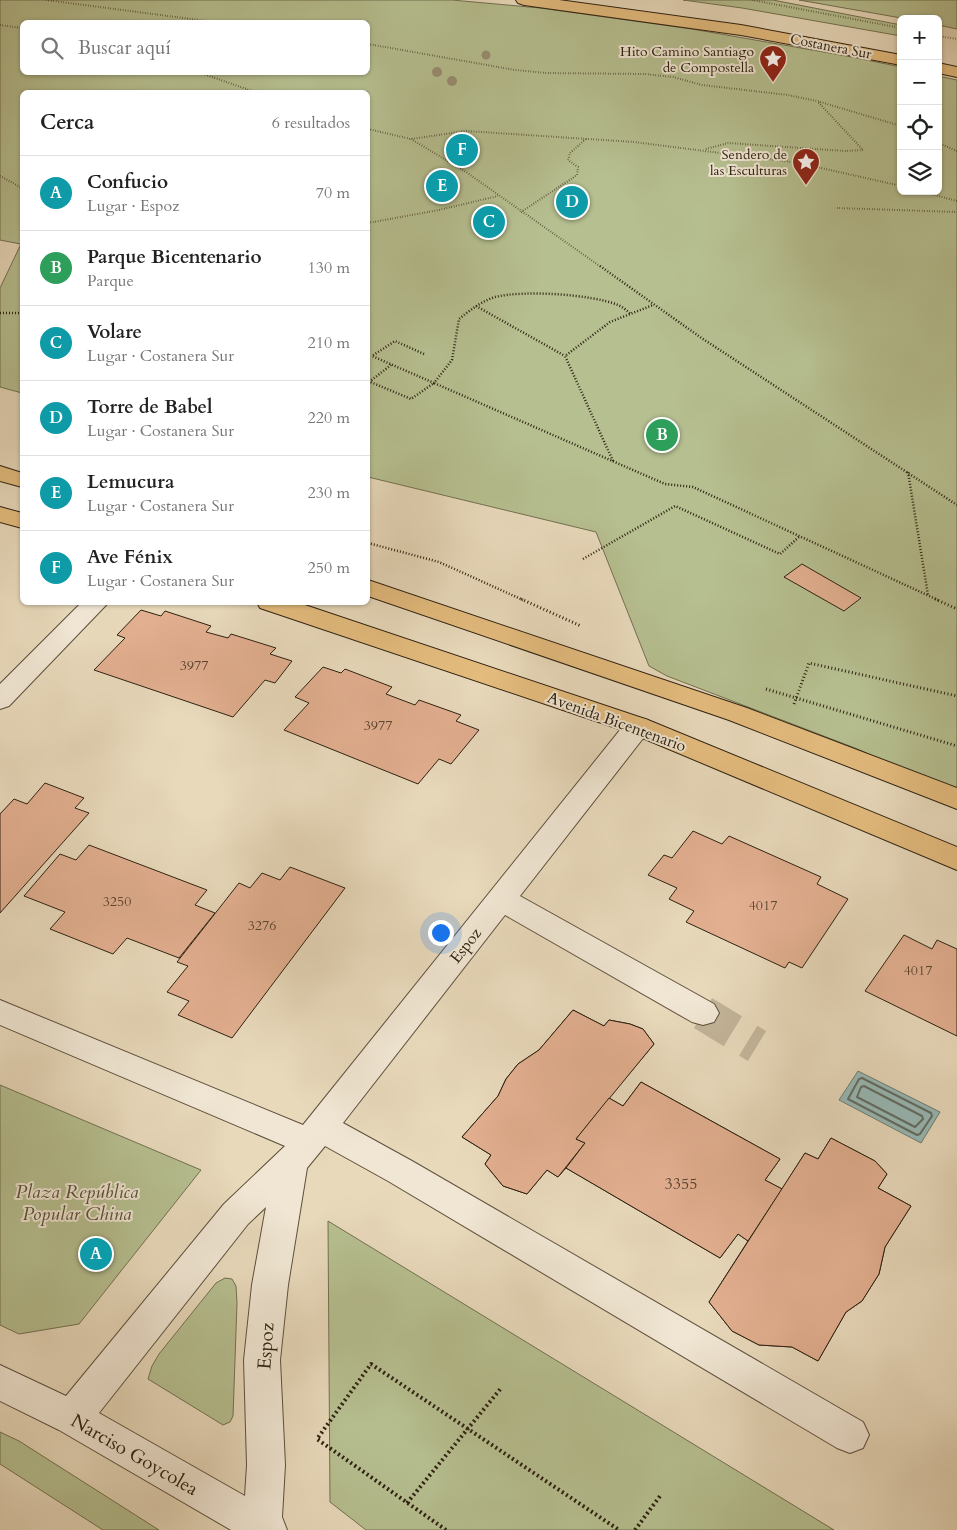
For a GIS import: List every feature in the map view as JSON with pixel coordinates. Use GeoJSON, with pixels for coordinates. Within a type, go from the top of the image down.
{"type":"FeatureCollection","features":[{"type":"Feature","properties":{"kind":"main road","name":"Costanera Sur"},"geometry":{"type":"LineString","coordinates":[[524,0],[741,30],[897,59]]}},
{"type":"Feature","properties":{"kind":"main road","name":"Costanera Sur"},"geometry":{"type":"LineString","coordinates":[[625,0],[782,24],[897,45]]}},
{"type":"Feature","properties":{"kind":"main road"},"geometry":{"type":"LineString","coordinates":[[942,55],[957,58]]}},
{"type":"Feature","properties":{"kind":"main road"},"geometry":{"type":"LineString","coordinates":[[942,69],[957,72]]}},
{"type":"Feature","properties":{"kind":"main road"},"geometry":{"type":"LineString","coordinates":[[0,473],[20,479]]}},
{"type":"Feature","properties":{"kind":"main road"},"geometry":{"type":"LineString","coordinates":[[0,514],[20,520]]}},
{"type":"Feature","properties":{"kind":"main road"},"geometry":{"type":"LineString","coordinates":[[370,589],[617,672],[788,734],[957,800]]}},
{"type":"Feature","properties":{"kind":"main road","name":"Avenida Bicentenario"},"geometry":{"type":"LineString","coordinates":[[278,605],[638,726],[957,859]]}},
{"type":"Feature","properties":{"kind":"street"},"geometry":{"type":"LineString","coordinates":[[0,700],[94,605]]}},
{"type":"Feature","properties":{"kind":"street","name":"Espoz"},"geometry":{"type":"LineString","coordinates":[[72,1418],[236,1214],[307,1144],[638,726]]}},
{"type":"Feature","properties":{"kind":"street"},"geometry":{"type":"LineString","coordinates":[[502,899],[703,1013]]}},
{"type":"Feature","properties":{"kind":"street"},"geometry":{"type":"LineString","coordinates":[[0,1012],[250,1116],[307,1144],[400,1171],[850,1435]]}},
{"type":"Feature","properties":{"kind":"street","name":"Espoz"},"geometry":{"type":"LineString","coordinates":[[264,1529],[266,1465],[262,1360],[270,1285],[307,1144]]}},
{"type":"Feature","properties":{"kind":"street","name":"Narciso Goycolea"},"geometry":{"type":"LineString","coordinates":[[0,1382],[72,1418],[264,1529]]}},
{"type":"Feature","properties":{"kind":"path"},"geometry":{"type":"LineString","coordinates":[[46,0],[199,20]]}},
{"type":"Feature","properties":{"kind":"path"},"geometry":{"type":"LineString","coordinates":[[752,0],[897,27]]}},
{"type":"Feature","properties":{"kind":"path"},"geometry":{"type":"LineString","coordinates":[[0,25],[20,28]]}},
{"type":"Feature","properties":{"kind":"path"},"geometry":{"type":"LineString","coordinates":[[942,37],[957,40]]}},
{"type":"Feature","properties":{"kind":"path"},"geometry":{"type":"LineString","coordinates":[[370,44],[515,70],[545,73],[645,74],[673,77],[702,85],[788,95],[817,101],[897,125]]}},
{"type":"Feature","properties":{"kind":"path"},"geometry":{"type":"LineString","coordinates":[[207,75],[249,90]]}},
{"type":"Feature","properties":{"kind":"path"},"geometry":{"type":"LineString","coordinates":[[702,150],[728,143],[845,151],[863,150],[817,101]]}},
{"type":"Feature","properties":{"kind":"path"},"geometry":{"type":"LineString","coordinates":[[370,130],[411,140],[466,172],[653,305],[957,504]]}},
{"type":"Feature","properties":{"kind":"path"},"geometry":{"type":"LineString","coordinates":[[411,140],[466,130],[587,138],[702,150],[798,163],[897,185]]}},
{"type":"Feature","properties":{"kind":"path"},"geometry":{"type":"LineString","coordinates":[[521,212],[577,175],[578,166],[568,160],[570,153],[587,138]]}},
{"type":"Feature","properties":{"kind":"path"},"geometry":{"type":"LineString","coordinates":[[942,145],[957,151]]}},
{"type":"Feature","properties":{"kind":"path"},"geometry":{"type":"LineString","coordinates":[[0,176],[20,187]]}},
{"type":"Feature","properties":{"kind":"path"},"geometry":{"type":"LineString","coordinates":[[935,195],[957,201]]}},
{"type":"Feature","properties":{"kind":"path"},"geometry":{"type":"LineString","coordinates":[[370,224],[498,196]]}},
{"type":"Feature","properties":{"kind":"path"},"geometry":{"type":"LineString","coordinates":[[837,208],[957,212]]}},
{"type":"Feature","properties":{"kind":"path"},"geometry":{"type":"LineString","coordinates":[[370,383],[411,399],[434,383],[452,360],[459,319],[475,306],[496,296],[537,294],[593,298],[619,305],[631,314]]}},
{"type":"Feature","properties":{"kind":"path"},"geometry":{"type":"LineString","coordinates":[[565,356],[610,322],[653,305]]}},
{"type":"Feature","properties":{"kind":"path"},"geometry":{"type":"LineString","coordinates":[[475,306],[565,356],[613,461]]}},
{"type":"Feature","properties":{"kind":"path"},"geometry":{"type":"LineString","coordinates":[[0,313],[20,313]]}},
{"type":"Feature","properties":{"kind":"path"},"geometry":{"type":"LineString","coordinates":[[424,354],[395,341],[372,356],[665,484],[693,487],[957,609]]}},
{"type":"Feature","properties":{"kind":"path"},"geometry":{"type":"LineString","coordinates":[[370,380],[392,364]]}},
{"type":"Feature","properties":{"kind":"path"},"geometry":{"type":"LineString","coordinates":[[908,472],[928,595]]}},
{"type":"Feature","properties":{"kind":"path"},"geometry":{"type":"LineString","coordinates":[[583,559],[675,506],[780,554],[800,536]]}},
{"type":"Feature","properties":{"kind":"path"},"geometry":{"type":"LineString","coordinates":[[370,544],[439,562],[584,627]]}},
{"type":"Feature","properties":{"kind":"path"},"geometry":{"type":"LineString","coordinates":[[788,734],[796,697],[809,663],[957,696]]}},
{"type":"Feature","properties":{"kind":"path"},"geometry":{"type":"LineString","coordinates":[[758,686],[957,746]]}},
{"type":"Feature","properties":{"kind":"path"},"geometry":{"type":"LineString","coordinates":[[446,1530],[317,1439],[371,1364],[619,1530]]}},
{"type":"Feature","properties":{"kind":"path"},"geometry":{"type":"LineString","coordinates":[[407,1503],[502,1386]]}},
{"type":"Feature","properties":{"kind":"path"},"geometry":{"type":"LineString","coordinates":[[636,1530],[660,1496]]}},
{"type":"Feature","properties":{"kind":"green space"},"geometry":{"type":"Polygon","coordinates":[[[0,0],[452,0],[540,8],[692,29],[897,66],[897,195],[942,195],[942,77],[957,80],[957,793],[855,748],[667,676],[649,666],[596,532],[370,477],[370,90],[20,90],[20,244],[0,240],[0,0]]]}},
{"type":"Feature","properties":{"kind":"green space"},"geometry":{"type":"Polygon","coordinates":[[[683,0],[773,0],[897,24],[897,35],[742,8],[683,0]]]}},
{"type":"Feature","properties":{"kind":"green space"},"geometry":{"type":"Polygon","coordinates":[[[799,0],[957,0],[957,29],[942,26],[942,15],[897,15],[897,17],[799,0]]]}},
{"type":"Feature","properties":{"kind":"green space"},"geometry":{"type":"Polygon","coordinates":[[[20,246],[20,392],[0,387],[0,288],[20,246]]]}},
{"type":"Feature","properties":{"kind":"green space","name":"Plaza República Popular China"},"geometry":{"type":"Polygon","coordinates":[[[0,1085],[201,1170],[79,1324],[19,1334],[0,1325],[0,1085]]]}},
{"type":"Feature","properties":{"kind":"green space"},"geometry":{"type":"Polygon","coordinates":[[[328,1221],[834,1530],[366,1530],[330,1502],[328,1221]]]}},
{"type":"Feature","properties":{"kind":"green space"},"geometry":{"type":"Polygon","coordinates":[[[225,1278],[232,1279],[236,1286],[237,1303],[233,1416],[230,1422],[223,1425],[148,1379],[152,1366],[159,1354],[216,1283],[225,1278]]]}},
{"type":"Feature","properties":{"kind":"green space"},"geometry":{"type":"Polygon","coordinates":[[[0,1432],[19,1441],[159,1530],[103,1530],[0,1464],[0,1432]]]}},
{"type":"Feature","properties":{"kind":"water"},"geometry":{"type":"Polygon","coordinates":[[[858,1071],[940,1112],[921,1143],[839,1100],[858,1071]]]}},
{"type":"Feature","properties":{"kind":"building"},"geometry":{"type":"Polygon","coordinates":[[[802,564],[861,598],[844,611],[784,577],[802,564]]]}},
{"type":"Feature","properties":{"kind":"building"},"geometry":{"type":"Polygon","coordinates":[[[141,610],[161,616],[165,611],[211,626],[206,632],[228,638],[231,634],[276,648],[270,654],[292,661],[275,683],[265,680],[233,717],[94,670],[125,638],[117,635],[141,610]]]}},
{"type":"Feature","properties":{"kind":"building"},"geometry":{"type":"Polygon","coordinates":[[[323,667],[341,673],[345,669],[392,687],[386,694],[415,705],[419,700],[461,715],[456,721],[479,730],[451,764],[439,759],[418,784],[284,730],[309,703],[295,697],[323,667]]]}},
{"type":"Feature","properties":{"kind":"building"},"geometry":{"type":"Polygon","coordinates":[[[45,783],[84,798],[75,808],[89,813],[0,913],[0,814],[14,799],[27,804],[45,783]]]}},
{"type":"Feature","properties":{"kind":"building"},"geometry":{"type":"Polygon","coordinates":[[[693,831],[722,844],[729,836],[821,877],[817,884],[848,899],[802,968],[789,962],[785,968],[686,922],[694,911],[669,899],[677,888],[648,875],[664,855],[672,858],[693,831]]]}},
{"type":"Feature","properties":{"kind":"building"},"geometry":{"type":"Polygon","coordinates":[[[89,845],[207,890],[195,905],[215,913],[179,958],[127,938],[113,954],[50,929],[65,912],[24,896],[60,854],[76,860],[89,845]]]}},
{"type":"Feature","properties":{"kind":"building"},"geometry":{"type":"Polygon","coordinates":[[[290,867],[345,888],[232,1038],[178,1015],[189,1001],[167,992],[188,966],[177,962],[239,883],[250,888],[262,873],[280,880],[290,867]]]}},
{"type":"Feature","properties":{"kind":"building"},"geometry":{"type":"Polygon","coordinates":[[[904,935],[932,949],[937,940],[957,949],[957,1036],[865,991],[904,935]]]}},
{"type":"Feature","properties":{"kind":"building"},"geometry":{"type":"Polygon","coordinates":[[[573,1010],[604,1026],[609,1020],[630,1024],[643,1029],[654,1044],[609,1098],[623,1106],[641,1082],[780,1159],[765,1180],[782,1189],[805,1153],[818,1159],[831,1138],[875,1161],[887,1174],[878,1188],[911,1206],[885,1247],[879,1274],[862,1301],[846,1312],[818,1361],[792,1347],[759,1345],[732,1331],[709,1302],[748,1241],[738,1234],[720,1258],[566,1168],[558,1177],[547,1170],[527,1194],[503,1186],[485,1164],[491,1155],[462,1137],[498,1096],[506,1079],[518,1064],[539,1050],[573,1010]]]}},
{"type":"Feature","properties":{"kind":"building"},"geometry":{"type":"Polygon","coordinates":[[[573,1010],[604,1026],[609,1020],[630,1024],[643,1029],[654,1044],[576,1139],[585,1143],[558,1177],[547,1170],[527,1194],[503,1186],[485,1164],[491,1155],[462,1137],[498,1096],[506,1079],[518,1064],[539,1050],[573,1010]]]}},
{"type":"Feature","properties":{"kind":"building"},"geometry":{"type":"Polygon","coordinates":[[[641,1082],[780,1159],[765,1180],[782,1189],[748,1241],[738,1234],[720,1258],[566,1168],[585,1143],[576,1139],[609,1098],[623,1106],[641,1082]]]}},
{"type":"Feature","properties":{"kind":"building"},"geometry":{"type":"Polygon","coordinates":[[[831,1138],[875,1161],[887,1174],[878,1188],[911,1206],[885,1247],[879,1274],[862,1301],[846,1312],[818,1361],[792,1347],[759,1345],[732,1331],[709,1302],[805,1153],[818,1159],[831,1138]]]}},
{"type":"Feature","properties":{"kind":"tunnel"},"geometry":{"type":"LineString","coordinates":[[705,1014],[703,1013],[757,1046]]}},
{"type":"Feature","properties":{"kind":"place","name":"Hito Camino Santiago de Compostella"},"geometry":{"type":"Point","coordinates":[773,83]}},
{"type":"Feature","properties":{"kind":"place","name":"Ave Fénix"},"geometry":{"type":"Point","coordinates":[462,150]}},
{"type":"Feature","properties":{"kind":"place","name":"Lemucura"},"geometry":{"type":"Point","coordinates":[442,186]}},
{"type":"Feature","properties":{"kind":"place","name":"Sendero de las Esculturas"},"geometry":{"type":"Point","coordinates":[806,186]}},
{"type":"Feature","properties":{"kind":"place","name":"Torre de Babel"},"geometry":{"type":"Point","coordinates":[572,202]}},
{"type":"Feature","properties":{"kind":"place","name":"Volare"},"geometry":{"type":"Point","coordinates":[489,222]}},
{"type":"Feature","properties":{"kind":"place","name":"Parque Bicentenario"},"geometry":{"type":"Point","coordinates":[662,435]}},
{"type":"Feature","properties":{"kind":"place","name":"Confucio"},"geometry":{"type":"Point","coordinates":[96,1254]}}]}
